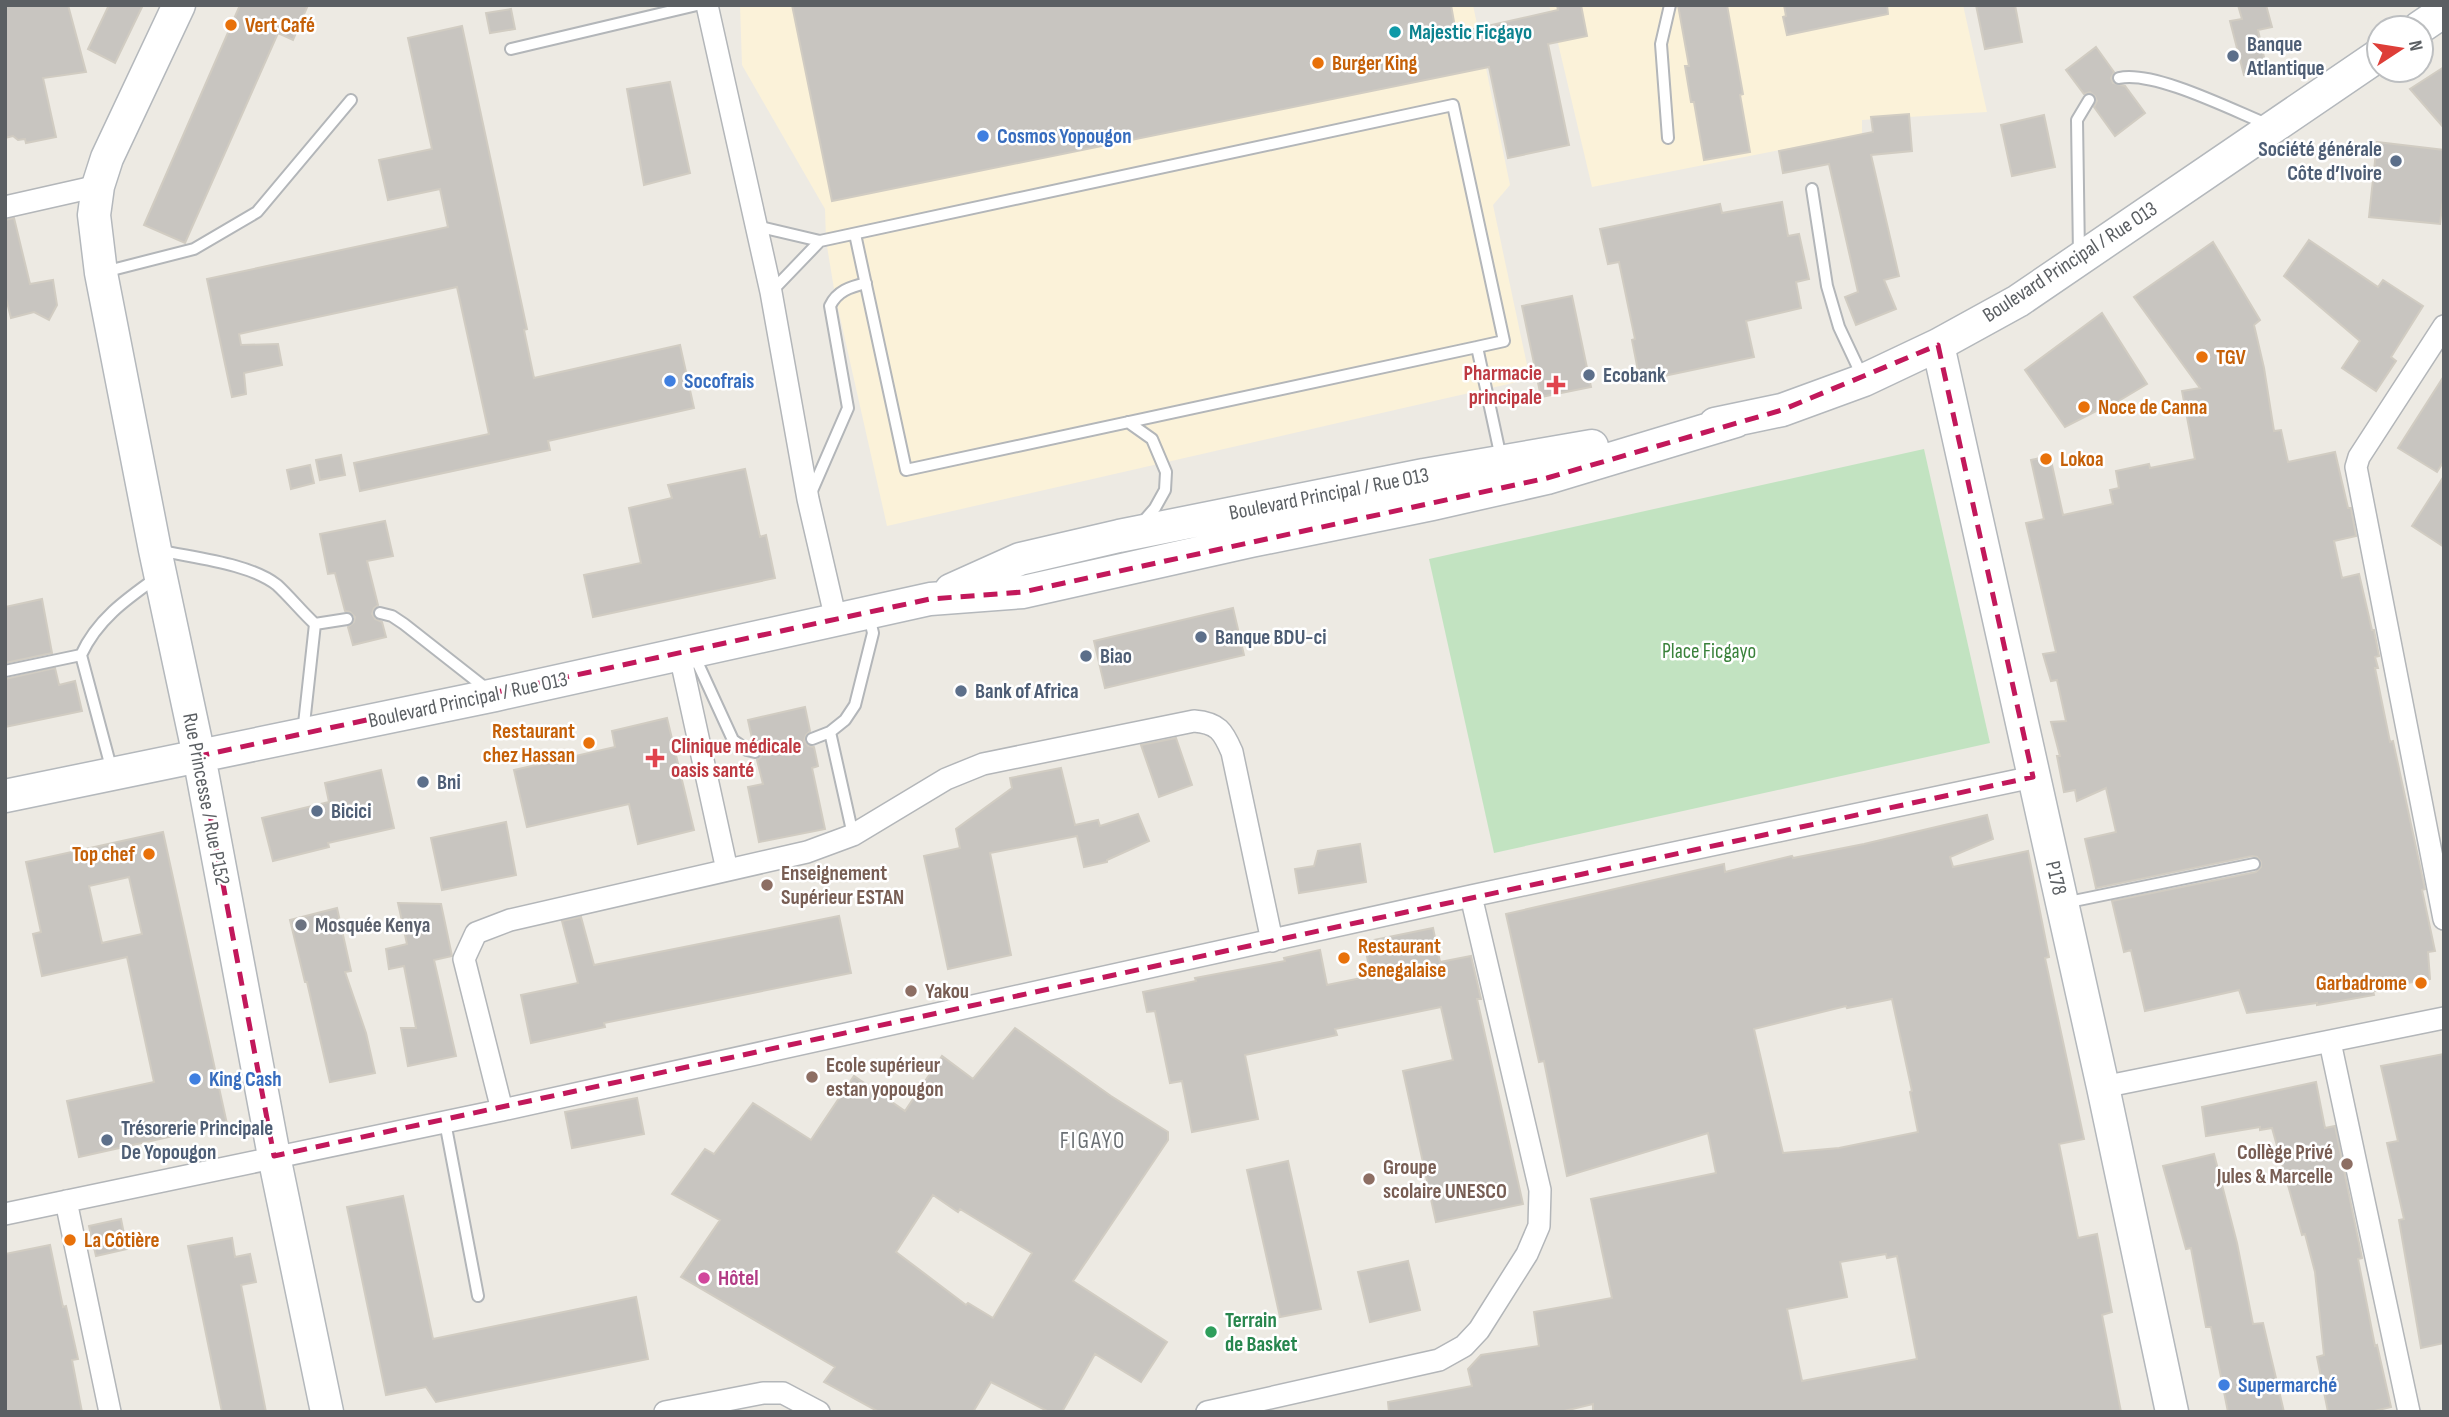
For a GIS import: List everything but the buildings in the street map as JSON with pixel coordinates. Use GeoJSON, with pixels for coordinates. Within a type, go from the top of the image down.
{"type":"FeatureCollection","features":[{"type":"Feature","properties":{"kind":"main road","name":"Rue Princesse / Rue P152"},"geometry":{"type":"LineString","coordinates":[[179,5],[107,158],[94,215],[102,273],[158,562],[199,756],[274,1156],[327,1412]]}},
{"type":"Feature","properties":{"kind":"main road","name":"Boulevard Principal / Rue O13"},"geometry":{"type":"LineString","coordinates":[[5,796],[495,695],[930,598],[1023,592],[1445,501],[1547,478],[1736,421],[1782,410],[1864,380],[1938,345],[2018,301],[2365,64]]}},
{"type":"Feature","properties":{"kind":"main road","name":"P178"},"geometry":{"type":"LineString","coordinates":[[1938,345],[2103,1087],[2172,1412]]}},
{"type":"Feature","properties":{"kind":"main road","name":"Boulevard Principal / Rue O13"},"geometry":{"type":"LineString","coordinates":[[930,598],[1020,559],[1119,536],[1502,461],[1736,421]]}},
{"type":"Feature","properties":{"kind":"street"},"geometry":{"type":"LineString","coordinates":[[707,5],[771,292],[808,499],[836,620]]}},
{"type":"Feature","properties":{"kind":"street"},"geometry":{"type":"LineString","coordinates":[[5,207],[99,186]]}},
{"type":"Feature","properties":{"kind":"street"},"geometry":{"type":"LineString","coordinates":[[2444,326],[2359,457],[2356,467],[2444,919]]}},
{"type":"Feature","properties":{"kind":"street"},"geometry":{"type":"LineString","coordinates":[[686,653],[727,870]]}},
{"type":"Feature","properties":{"kind":"street"},"geometry":{"type":"LineString","coordinates":[[502,1110],[464,959],[476,933],[510,920],[807,852],[853,835],[946,779],[983,764],[1194,721],[1211,723],[1224,734],[1232,752],[1272,940]]}},
{"type":"Feature","properties":{"kind":"street"},"geometry":{"type":"LineString","coordinates":[[5,1214],[502,1110],[1272,940],[2033,778]]}},
{"type":"Feature","properties":{"kind":"street"},"geometry":{"type":"LineString","coordinates":[[1207,1412],[1439,1360],[1464,1346],[1479,1330],[1527,1254],[1539,1226],[1540,1190],[1471,897]]}},
{"type":"Feature","properties":{"kind":"street"},"geometry":{"type":"LineString","coordinates":[[2103,1087],[2444,1018]]}},
{"type":"Feature","properties":{"kind":"street"},"geometry":{"type":"LineString","coordinates":[[2330,1042],[2409,1412]]}},
{"type":"Feature","properties":{"kind":"street"},"geometry":{"type":"LineString","coordinates":[[66,1201],[110,1412]]}},
{"type":"Feature","properties":{"kind":"street"},"geometry":{"type":"LineString","coordinates":[[666,1412],[763,1393],[783,1393],[819,1412]]}},
{"type":"Feature","properties":{"kind":"lane"},"geometry":{"type":"LineString","coordinates":[[511,49],[697,5]]}},
{"type":"Feature","properties":{"kind":"lane"},"geometry":{"type":"LineString","coordinates":[[1668,138],[1661,44],[1670,5]]}},
{"type":"Feature","properties":{"kind":"lane"},"geometry":{"type":"LineString","coordinates":[[2119,78],[2138,76],[2174,87],[2271,126]]}},
{"type":"Feature","properties":{"kind":"lane"},"geometry":{"type":"LineString","coordinates":[[102,273],[194,249],[257,212],[351,100]]}},
{"type":"Feature","properties":{"kind":"lane"},"geometry":{"type":"LineString","coordinates":[[2079,260],[2077,120],[2089,100]]}},
{"type":"Feature","properties":{"kind":"lane"},"geometry":{"type":"LineString","coordinates":[[756,226],[820,241],[1453,105],[1504,341],[906,470],[855,234]]}},
{"type":"Feature","properties":{"kind":"lane"},"geometry":{"type":"LineString","coordinates":[[1812,189],[1827,286],[1839,327],[1864,380]]}},
{"type":"Feature","properties":{"kind":"lane"},"geometry":{"type":"LineString","coordinates":[[771,292],[820,241]]}},
{"type":"Feature","properties":{"kind":"lane"},"geometry":{"type":"LineString","coordinates":[[808,499],[848,408],[830,306],[835,295],[866,283]]}},
{"type":"Feature","properties":{"kind":"lane"},"geometry":{"type":"LineString","coordinates":[[1477,347],[1502,461]]}},
{"type":"Feature","properties":{"kind":"lane"},"geometry":{"type":"LineString","coordinates":[[1119,536],[1142,523],[1155,509],[1164,491],[1166,472],[1152,439],[1128,422]]}},
{"type":"Feature","properties":{"kind":"lane"},"geometry":{"type":"LineString","coordinates":[[113,773],[81,655],[89,638],[158,562],[245,569],[277,585],[315,624]]}},
{"type":"Feature","properties":{"kind":"lane"},"geometry":{"type":"LineString","coordinates":[[812,739],[830,732],[845,720],[855,705],[873,633],[868,612]]}},
{"type":"Feature","properties":{"kind":"lane"},"geometry":{"type":"LineString","coordinates":[[380,613],[392,616],[404,624],[495,695]]}},
{"type":"Feature","properties":{"kind":"lane"},"geometry":{"type":"LineString","coordinates":[[315,624],[346,619]]}},
{"type":"Feature","properties":{"kind":"lane"},"geometry":{"type":"LineString","coordinates":[[303,735],[315,624]]}},
{"type":"Feature","properties":{"kind":"lane"},"geometry":{"type":"LineString","coordinates":[[686,653],[733,740],[755,752]]}},
{"type":"Feature","properties":{"kind":"lane"},"geometry":{"type":"LineString","coordinates":[[5,671],[81,655]]}},
{"type":"Feature","properties":{"kind":"lane"},"geometry":{"type":"LineString","coordinates":[[830,732],[853,835]]}},
{"type":"Feature","properties":{"kind":"lane"},"geometry":{"type":"LineString","coordinates":[[2062,904],[2254,864]]}},
{"type":"Feature","properties":{"kind":"lane"},"geometry":{"type":"LineString","coordinates":[[445,1122],[478,1296]]}},
{"type":"Feature","properties":{"kind":"highlighted area"},"geometry":{"type":"Polygon","coordinates":[[[1938,345],[2033,777],[274,1156],[199,756],[930,599],[1023,592],[1547,478],[1782,410],[1938,345]]]}},
{"type":"Feature","properties":{"kind":"shaded area"},"geometry":{"type":"Polygon","coordinates":[[[740,5],[1473,5],[1510,185],[1493,205],[1530,379],[887,526],[835,295],[826,240],[825,209],[742,65],[740,5]]]}},
{"type":"Feature","properties":{"kind":"shaded area"},"geometry":{"type":"Polygon","coordinates":[[[1549,5],[1963,5],[1987,112],[1862,120],[1862,134],[1592,187],[1549,5]]]}},
{"type":"Feature","properties":{"kind":"green space","name":"Place Ficgayo"},"geometry":{"type":"Polygon","coordinates":[[[1924,449],[1990,743],[1494,853],[1429,559],[1924,449]]]}},
{"type":"Feature","properties":{"kind":"place","name":"Vert Café"},"geometry":{"type":"Point","coordinates":[231,25]}},
{"type":"Feature","properties":{"kind":"place","name":"Majestic Ficgayo"},"geometry":{"type":"Point","coordinates":[1395,32]}},
{"type":"Feature","properties":{"kind":"place","name":"Banque Atlantique"},"geometry":{"type":"Point","coordinates":[2233,56]}},
{"type":"Feature","properties":{"kind":"place","name":"Burger King"},"geometry":{"type":"Point","coordinates":[1318,63]}},
{"type":"Feature","properties":{"kind":"place","name":"Cosmos Yopougon"},"geometry":{"type":"Point","coordinates":[983,136]}},
{"type":"Feature","properties":{"kind":"place","name":"Société générale Côte d’Ivoire"},"geometry":{"type":"Point","coordinates":[2396,161]}},
{"type":"Feature","properties":{"kind":"place","name":"TGV"},"geometry":{"type":"Point","coordinates":[2202,357]}},
{"type":"Feature","properties":{"kind":"place","name":"Ecobank"},"geometry":{"type":"Point","coordinates":[1589,375]}},
{"type":"Feature","properties":{"kind":"place","name":"Socofrais"},"geometry":{"type":"Point","coordinates":[670,381]}},
{"type":"Feature","properties":{"kind":"place","name":"Pharmacie principale"},"geometry":{"type":"Point","coordinates":[1556,385]}},
{"type":"Feature","properties":{"kind":"place","name":"Noce de Canna"},"geometry":{"type":"Point","coordinates":[2084,407]}},
{"type":"Feature","properties":{"kind":"place","name":"Lokoa"},"geometry":{"type":"Point","coordinates":[2046,459]}},
{"type":"Feature","properties":{"kind":"place","name":"Banque BDU-ci"},"geometry":{"type":"Point","coordinates":[1201,637]}},
{"type":"Feature","properties":{"kind":"place","name":"Biao"},"geometry":{"type":"Point","coordinates":[1086,656]}},
{"type":"Feature","properties":{"kind":"place","name":"Bank of Africa"},"geometry":{"type":"Point","coordinates":[961,691]}},
{"type":"Feature","properties":{"kind":"place","name":"Restaurant chez Hassan"},"geometry":{"type":"Point","coordinates":[589,743]}},
{"type":"Feature","properties":{"kind":"place","name":"Clinique médicale oasis santé"},"geometry":{"type":"Point","coordinates":[655,758]}},
{"type":"Feature","properties":{"kind":"place","name":"Bni"},"geometry":{"type":"Point","coordinates":[423,782]}},
{"type":"Feature","properties":{"kind":"place","name":"Bicici"},"geometry":{"type":"Point","coordinates":[317,811]}},
{"type":"Feature","properties":{"kind":"place","name":"Top chef"},"geometry":{"type":"Point","coordinates":[149,854]}},
{"type":"Feature","properties":{"kind":"place","name":"Enseignement Supérieur ESTAN"},"geometry":{"type":"Point","coordinates":[767,885]}},
{"type":"Feature","properties":{"kind":"place","name":"Mosquée Kenya"},"geometry":{"type":"Point","coordinates":[301,925]}},
{"type":"Feature","properties":{"kind":"place","name":"Restaurant Senegalaise"},"geometry":{"type":"Point","coordinates":[1344,958]}},
{"type":"Feature","properties":{"kind":"place","name":"Garbadrome"},"geometry":{"type":"Point","coordinates":[2421,983]}},
{"type":"Feature","properties":{"kind":"place","name":"Yakou"},"geometry":{"type":"Point","coordinates":[911,991]}},
{"type":"Feature","properties":{"kind":"place","name":"Ecole supérieur estan yopougon"},"geometry":{"type":"Point","coordinates":[812,1077]}},
{"type":"Feature","properties":{"kind":"place","name":"King Cash"},"geometry":{"type":"Point","coordinates":[195,1079]}},
{"type":"Feature","properties":{"kind":"place","name":"Trésorerie Principale De Yopougon"},"geometry":{"type":"Point","coordinates":[107,1140]}},
{"type":"Feature","properties":{"kind":"place","name":"Collège Privé Jules & Marcelle"},"geometry":{"type":"Point","coordinates":[2347,1164]}},
{"type":"Feature","properties":{"kind":"place","name":"Groupe scolaire UNESCO"},"geometry":{"type":"Point","coordinates":[1369,1179]}},
{"type":"Feature","properties":{"kind":"place","name":"La Côtière"},"geometry":{"type":"Point","coordinates":[70,1240]}},
{"type":"Feature","properties":{"kind":"place","name":"Hôtel"},"geometry":{"type":"Point","coordinates":[704,1278]}},
{"type":"Feature","properties":{"kind":"place","name":"Terrain de Basket"},"geometry":{"type":"Point","coordinates":[1211,1332]}},
{"type":"Feature","properties":{"kind":"place","name":"Supermarché"},"geometry":{"type":"Point","coordinates":[2224,1385]}},
{"type":"Feature","properties":{"kind":"district","name":"FIGAYO"},"geometry":{"type":"Point","coordinates":[1093,1141]}}]}
